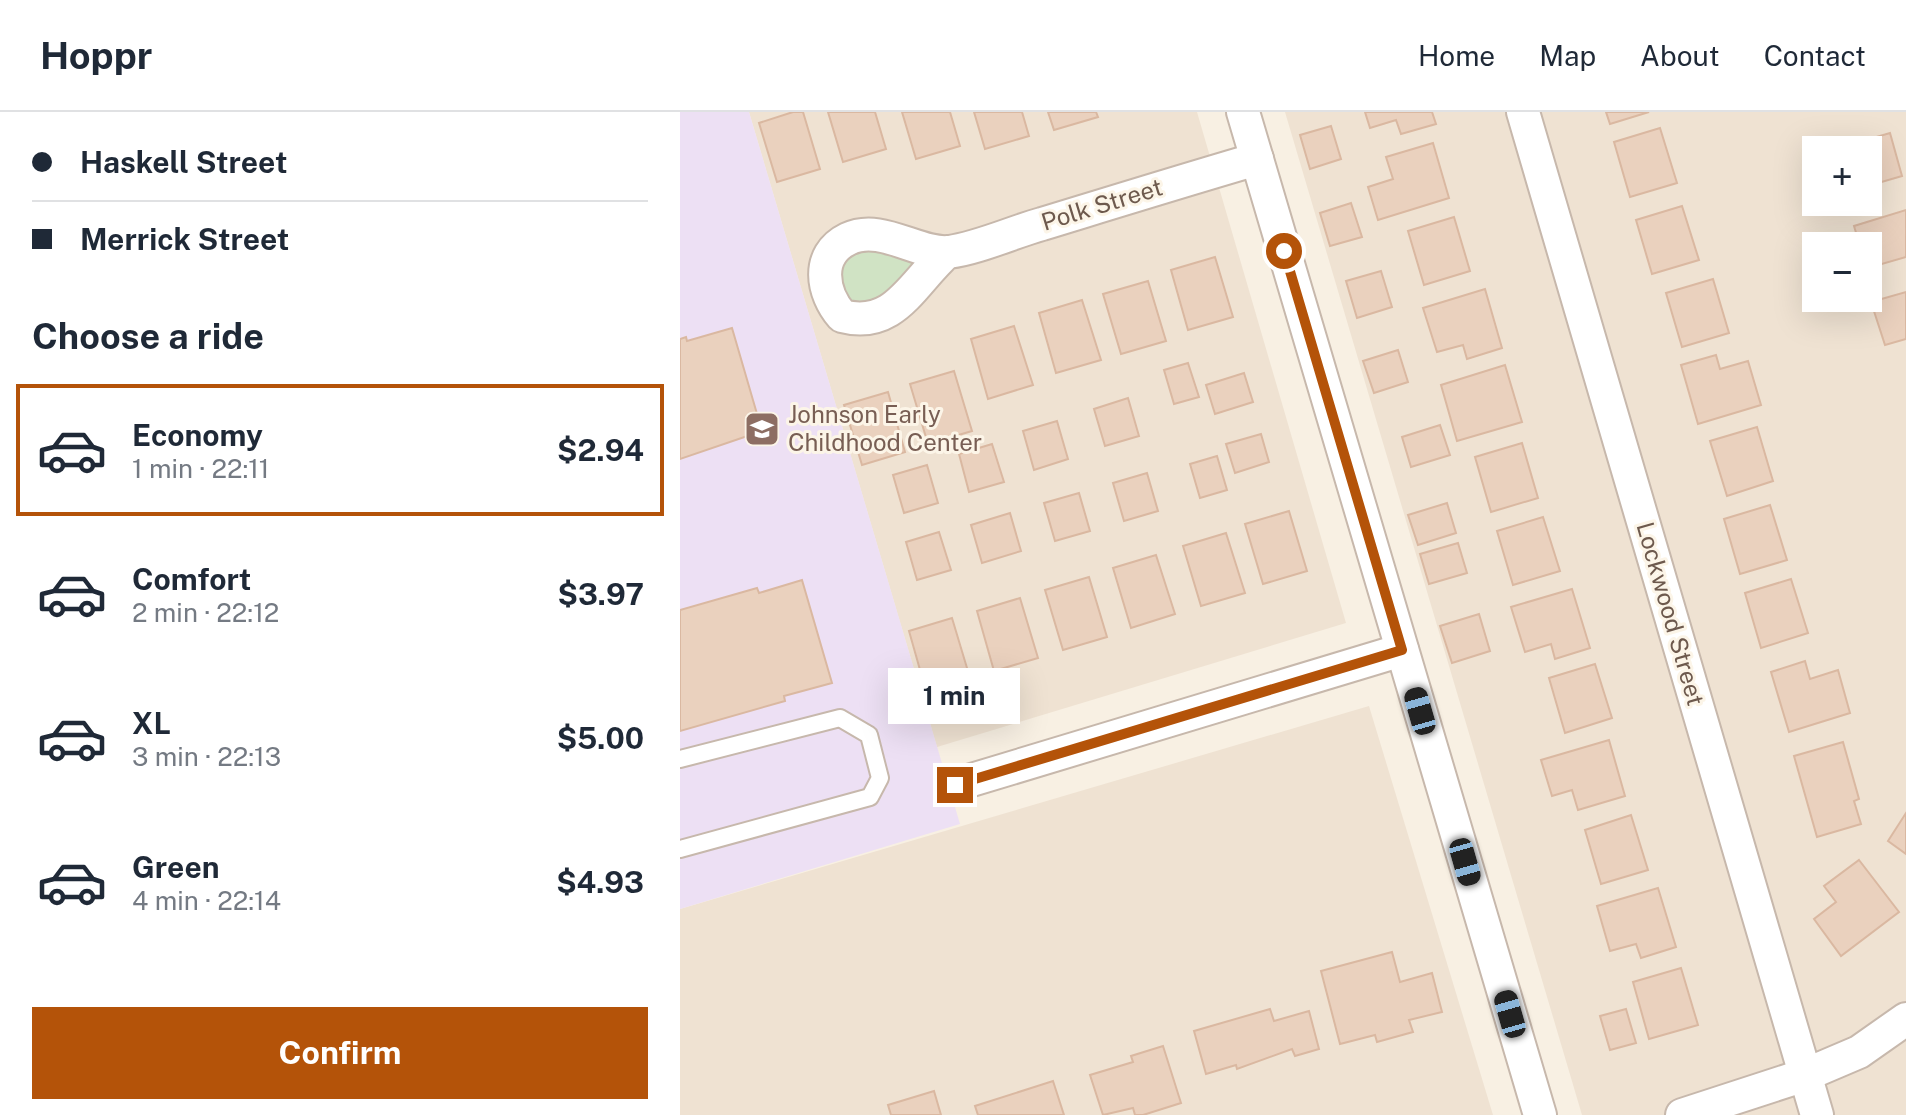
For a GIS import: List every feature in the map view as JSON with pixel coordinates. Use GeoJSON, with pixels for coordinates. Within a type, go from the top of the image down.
{"type":"FeatureCollection","features":[{"type":"Feature","properties":{"kind":"street"},"geometry":{"type":"LineString","coordinates":[[1243,112],[1540,1115]]}},
{"type":"Feature","properties":{"kind":"street","name":"Lockwood Street"},"geometry":{"type":"LineString","coordinates":[[1523,112],[1817,1115]]}},
{"type":"Feature","properties":{"kind":"street","name":"Polk Street"},"geometry":{"type":"LineString","coordinates":[[947,252],[1257,159]]}},
{"type":"Feature","properties":{"kind":"street"},"geometry":{"type":"LineString","coordinates":[[955,785],[1402,650]]}},
{"type":"Feature","properties":{"kind":"street"},"geometry":{"type":"LineString","coordinates":[[1682,1115],[1805,1075],[1859,1052],[1906,1019]]}},
{"type":"Feature","properties":{"kind":"lane"},"geometry":{"type":"LineString","coordinates":[[680,759],[840,718],[869,735],[880,778],[870,797],[680,849]]}},
{"type":"Feature","properties":{"kind":"shaded area","name":"Johnson Early Childhood Center"},"geometry":{"type":"Polygon","coordinates":[[[680,112],[749,112],[960,824],[680,909],[680,112]]]}},
{"type":"Feature","properties":{"kind":"shaded area"},"geometry":{"type":"Polygon","coordinates":[[[749,112],[1197,112],[1346,623],[937,747],[749,112]]]}},
{"type":"Feature","properties":{"kind":"shaded area"},"geometry":{"type":"Polygon","coordinates":[[[1285,112],[1906,112],[1906,1115],[1582,1115],[1285,112]]]}},
{"type":"Feature","properties":{"kind":"shaded area"},"geometry":{"type":"Polygon","coordinates":[[[1369,706],[1493,1115],[680,1115],[680,909],[1369,706]]]}},
{"type":"Feature","properties":{"kind":"green space"},"geometry":{"type":"Polygon","coordinates":[[[866,249],[914,263],[914,270],[874,307],[844,301],[837,275],[843,262],[866,249]]]}},
{"type":"Feature","properties":{"kind":"building"},"geometry":{"type":"Polygon","coordinates":[[[793,112],[803,112],[820,169],[777,182],[759,123],[793,112]]]}},
{"type":"Feature","properties":{"kind":"building"},"geometry":{"type":"Polygon","coordinates":[[[828,112],[875,112],[886,149],[843,162],[828,112]]]}},
{"type":"Feature","properties":{"kind":"building"},"geometry":{"type":"Polygon","coordinates":[[[902,112],[950,112],[960,146],[916,159],[902,112]]]}},
{"type":"Feature","properties":{"kind":"building"},"geometry":{"type":"Polygon","coordinates":[[[974,112],[1022,112],[1029,136],[985,149],[974,112]]]}},
{"type":"Feature","properties":{"kind":"building"},"geometry":{"type":"Polygon","coordinates":[[[1048,112],[1096,112],[1098,117],[1054,130],[1048,112]]]}},
{"type":"Feature","properties":{"kind":"building"},"geometry":{"type":"Polygon","coordinates":[[[1365,112],[1432,112],[1436,124],[1401,134],[1396,120],[1370,128],[1365,112]]]}},
{"type":"Feature","properties":{"kind":"building"},"geometry":{"type":"Polygon","coordinates":[[[1606,112],[1649,112],[1610,124],[1606,112]]]}},
{"type":"Feature","properties":{"kind":"building"},"geometry":{"type":"Polygon","coordinates":[[[1331,126],[1341,159],[1310,169],[1300,135],[1331,126]]]}},
{"type":"Feature","properties":{"kind":"building"},"geometry":{"type":"Polygon","coordinates":[[[1660,128],[1677,183],[1630,197],[1614,142],[1660,128]]]}},
{"type":"Feature","properties":{"kind":"building"},"geometry":{"type":"Polygon","coordinates":[[[1890,133],[1902,176],[1882,182],[1882,136],[1890,133]]]}},
{"type":"Feature","properties":{"kind":"building"},"geometry":{"type":"Polygon","coordinates":[[[1433,143],[1449,198],[1378,220],[1368,187],[1393,179],[1386,157],[1433,143]]]}},
{"type":"Feature","properties":{"kind":"building"},"geometry":{"type":"Polygon","coordinates":[[[1351,203],[1362,237],[1330,246],[1320,213],[1351,203]]]}},
{"type":"Feature","properties":{"kind":"building"},"geometry":{"type":"Polygon","coordinates":[[[1682,206],[1699,260],[1652,274],[1636,220],[1682,206]]]}},
{"type":"Feature","properties":{"kind":"building"},"geometry":{"type":"Polygon","coordinates":[[[1906,210],[1906,257],[1882,264],[1882,232],[1856,232],[1854,226],[1906,210]]]}},
{"type":"Feature","properties":{"kind":"building"},"geometry":{"type":"Polygon","coordinates":[[[1454,217],[1470,271],[1424,285],[1408,231],[1454,217]]]}},
{"type":"Feature","properties":{"kind":"building"},"geometry":{"type":"Polygon","coordinates":[[[1215,257],[1233,317],[1188,330],[1171,270],[1215,257]]]}},
{"type":"Feature","properties":{"kind":"building"},"geometry":{"type":"Polygon","coordinates":[[[1381,271],[1392,307],[1357,318],[1346,281],[1381,271]]]}},
{"type":"Feature","properties":{"kind":"building"},"geometry":{"type":"Polygon","coordinates":[[[1713,279],[1729,333],[1682,347],[1666,293],[1713,279]]]}},
{"type":"Feature","properties":{"kind":"building"},"geometry":{"type":"Polygon","coordinates":[[[1148,281],[1166,341],[1121,354],[1103,294],[1148,281]]]}},
{"type":"Feature","properties":{"kind":"building"},"geometry":{"type":"Polygon","coordinates":[[[1485,289],[1502,348],[1467,359],[1463,345],[1437,352],[1423,308],[1485,289]]]}},
{"type":"Feature","properties":{"kind":"building"},"geometry":{"type":"Polygon","coordinates":[[[1906,292],[1906,339],[1885,345],[1874,312],[1882,312],[1882,299],[1906,292]]]}},
{"type":"Feature","properties":{"kind":"building"},"geometry":{"type":"Polygon","coordinates":[[[1082,300],[1101,360],[1056,373],[1039,313],[1082,300]]]}},
{"type":"Feature","properties":{"kind":"building"},"geometry":{"type":"Polygon","coordinates":[[[1014,326],[1033,385],[988,399],[971,339],[1014,326]]]}},
{"type":"Feature","properties":{"kind":"building","name":"Johnson Early Childhood Center"},"geometry":{"type":"Polygon","coordinates":[[[732,328],[762,431],[680,459],[680,339],[686,337],[687,341],[732,328]]]}},
{"type":"Feature","properties":{"kind":"building"},"geometry":{"type":"Polygon","coordinates":[[[1398,350],[1408,382],[1374,393],[1363,361],[1398,350]]]}},
{"type":"Feature","properties":{"kind":"building"},"geometry":{"type":"Polygon","coordinates":[[[1716,355],[1720,369],[1748,361],[1761,405],[1698,424],[1681,365],[1716,355]]]}},
{"type":"Feature","properties":{"kind":"building"},"geometry":{"type":"Polygon","coordinates":[[[1188,363],[1199,397],[1174,404],[1164,370],[1188,363]]]}},
{"type":"Feature","properties":{"kind":"building"},"geometry":{"type":"Polygon","coordinates":[[[1505,365],[1522,422],[1457,441],[1441,385],[1505,365]]]}},
{"type":"Feature","properties":{"kind":"building"},"geometry":{"type":"Polygon","coordinates":[[[954,371],[972,431],[928,444],[910,384],[954,371]]]}},
{"type":"Feature","properties":{"kind":"building"},"geometry":{"type":"Polygon","coordinates":[[[1244,373],[1253,402],[1215,414],[1206,385],[1244,373]]]}},
{"type":"Feature","properties":{"kind":"building"},"geometry":{"type":"Polygon","coordinates":[[[888,392],[905,452],[862,465],[844,405],[888,392]]]}},
{"type":"Feature","properties":{"kind":"building"},"geometry":{"type":"Polygon","coordinates":[[[1128,398],[1139,436],[1105,446],[1094,409],[1128,398]]]}},
{"type":"Feature","properties":{"kind":"building"},"geometry":{"type":"Polygon","coordinates":[[[1057,421],[1068,459],[1034,470],[1023,431],[1057,421]]]}},
{"type":"Feature","properties":{"kind":"building"},"geometry":{"type":"Polygon","coordinates":[[[1440,425],[1450,455],[1411,467],[1402,437],[1440,425]]]}},
{"type":"Feature","properties":{"kind":"building"},"geometry":{"type":"Polygon","coordinates":[[[1757,427],[1773,481],[1727,496],[1710,441],[1757,427]]]}},
{"type":"Feature","properties":{"kind":"building"},"geometry":{"type":"Polygon","coordinates":[[[1261,434],[1269,462],[1235,473],[1226,444],[1261,434]]]}},
{"type":"Feature","properties":{"kind":"building"},"geometry":{"type":"Polygon","coordinates":[[[1522,443],[1538,498],[1491,512],[1475,457],[1522,443]]]}},
{"type":"Feature","properties":{"kind":"building"},"geometry":{"type":"Polygon","coordinates":[[[992,444],[1004,482],[969,492],[959,454],[992,444]]]}},
{"type":"Feature","properties":{"kind":"building"},"geometry":{"type":"Polygon","coordinates":[[[1217,456],[1227,490],[1200,498],[1190,464],[1217,456]]]}},
{"type":"Feature","properties":{"kind":"building"},"geometry":{"type":"Polygon","coordinates":[[[927,465],[938,503],[904,513],[893,475],[927,465]]]}},
{"type":"Feature","properties":{"kind":"building"},"geometry":{"type":"Polygon","coordinates":[[[1147,473],[1158,511],[1124,521],[1113,483],[1147,473]]]}},
{"type":"Feature","properties":{"kind":"building"},"geometry":{"type":"Polygon","coordinates":[[[1079,493],[1090,531],[1055,541],[1044,503],[1079,493]]]}},
{"type":"Feature","properties":{"kind":"building"},"geometry":{"type":"Polygon","coordinates":[[[1447,503],[1456,533],[1418,545],[1408,515],[1447,503]]]}},
{"type":"Feature","properties":{"kind":"building"},"geometry":{"type":"Polygon","coordinates":[[[1770,505],[1787,560],[1740,574],[1724,519],[1770,505]]]}},
{"type":"Feature","properties":{"kind":"building"},"geometry":{"type":"Polygon","coordinates":[[[1289,511],[1307,571],[1263,584],[1245,524],[1289,511]]]}},
{"type":"Feature","properties":{"kind":"building"},"geometry":{"type":"Polygon","coordinates":[[[1010,513],[1021,551],[982,563],[971,525],[1010,513]]]}},
{"type":"Feature","properties":{"kind":"building"},"geometry":{"type":"Polygon","coordinates":[[[1543,517],[1560,571],[1513,585],[1497,531],[1543,517]]]}},
{"type":"Feature","properties":{"kind":"building"},"geometry":{"type":"Polygon","coordinates":[[[939,532],[951,570],[917,580],[906,542],[939,532]]]}},
{"type":"Feature","properties":{"kind":"building"},"geometry":{"type":"Polygon","coordinates":[[[1226,533],[1245,593],[1201,606],[1183,546],[1226,533]]]}},
{"type":"Feature","properties":{"kind":"building"},"geometry":{"type":"Polygon","coordinates":[[[1458,543],[1467,573],[1429,584],[1420,554],[1458,543]]]}},
{"type":"Feature","properties":{"kind":"building"},"geometry":{"type":"Polygon","coordinates":[[[1156,555],[1175,614],[1131,628],[1113,568],[1156,555]]]}},
{"type":"Feature","properties":{"kind":"building"},"geometry":{"type":"Polygon","coordinates":[[[1089,577],[1107,637],[1063,650],[1045,590],[1089,577]]]}},
{"type":"Feature","properties":{"kind":"building"},"geometry":{"type":"Polygon","coordinates":[[[1791,579],[1808,633],[1761,648],[1745,593],[1791,579]]]}},
{"type":"Feature","properties":{"kind":"building"},"geometry":{"type":"Polygon","coordinates":[[[802,580],[832,683],[784,696],[785,701],[680,731],[680,610],[757,588],[759,593],[802,580]]]}},
{"type":"Feature","properties":{"kind":"building"},"geometry":{"type":"Polygon","coordinates":[[[1572,589],[1590,648],[1555,659],[1551,644],[1525,652],[1511,607],[1572,589]]]}},
{"type":"Feature","properties":{"kind":"building"},"geometry":{"type":"Polygon","coordinates":[[[1020,598],[1038,658],[994,671],[977,611],[1020,598]]]}},
{"type":"Feature","properties":{"kind":"building"},"geometry":{"type":"Polygon","coordinates":[[[1479,614],[1490,651],[1452,663],[1440,626],[1479,614]]]}},
{"type":"Feature","properties":{"kind":"building"},"geometry":{"type":"Polygon","coordinates":[[[952,618],[970,678],[926,691],[909,631],[952,618]]]}},
{"type":"Feature","properties":{"kind":"building"},"geometry":{"type":"Polygon","coordinates":[[[1805,661],[1810,679],[1838,670],[1850,713],[1789,732],[1771,672],[1805,661]]]}},
{"type":"Feature","properties":{"kind":"building"},"geometry":{"type":"Polygon","coordinates":[[[1595,664],[1612,718],[1565,733],[1549,678],[1595,664]]]}},
{"type":"Feature","properties":{"kind":"building"},"geometry":{"type":"Polygon","coordinates":[[[1609,740],[1625,796],[1578,810],[1572,790],[1552,796],[1541,760],[1609,740]]]}},
{"type":"Feature","properties":{"kind":"building"},"geometry":{"type":"Polygon","coordinates":[[[1843,742],[1859,799],[1854,801],[1861,824],[1817,837],[1794,756],[1843,742]]]}},
{"type":"Feature","properties":{"kind":"building"},"geometry":{"type":"Polygon","coordinates":[[[1906,813],[1906,854],[1888,841],[1906,813]]]}},
{"type":"Feature","properties":{"kind":"building"},"geometry":{"type":"Polygon","coordinates":[[[1631,815],[1648,870],[1601,884],[1585,830],[1631,815]]]}},
{"type":"Feature","properties":{"kind":"building"},"geometry":{"type":"Polygon","coordinates":[[[1859,860],[1899,912],[1841,956],[1814,919],[1836,902],[1824,886],[1859,860]]]}},
{"type":"Feature","properties":{"kind":"building"},"geometry":{"type":"Polygon","coordinates":[[[1658,888],[1676,947],[1641,958],[1636,944],[1610,951],[1597,906],[1658,888]]]}},
{"type":"Feature","properties":{"kind":"building"},"geometry":{"type":"Polygon","coordinates":[[[1392,952],[1400,982],[1432,973],[1442,1012],[1409,1020],[1413,1032],[1377,1042],[1375,1035],[1340,1044],[1321,971],[1392,952]]]}},
{"type":"Feature","properties":{"kind":"building"},"geometry":{"type":"Polygon","coordinates":[[[1681,968],[1698,1025],[1649,1039],[1633,982],[1681,968]]]}},
{"type":"Feature","properties":{"kind":"building"},"geometry":{"type":"Polygon","coordinates":[[[1270,1009],[1274,1021],[1309,1011],[1319,1049],[1295,1056],[1292,1049],[1237,1069],[1236,1065],[1206,1074],[1194,1031],[1270,1009]]]}},
{"type":"Feature","properties":{"kind":"building"},"geometry":{"type":"Polygon","coordinates":[[[1626,1009],[1636,1043],[1610,1050],[1600,1016],[1626,1009]]]}},
{"type":"Feature","properties":{"kind":"building"},"geometry":{"type":"Polygon","coordinates":[[[1163,1046],[1181,1103],[1143,1115],[1135,1115],[1133,1108],[1103,1115],[1090,1075],[1133,1062],[1131,1056],[1163,1046]]]}},
{"type":"Feature","properties":{"kind":"building"},"geometry":{"type":"Polygon","coordinates":[[[1053,1081],[1064,1115],[978,1115],[975,1106],[1053,1081]]]}},
{"type":"Feature","properties":{"kind":"building"},"geometry":{"type":"Polygon","coordinates":[[[934,1091],[941,1115],[891,1115],[888,1105],[934,1091]]]}},
{"type":"Feature","properties":{"kind":"place","name":"Johnson Early Childhood Center"},"geometry":{"type":"Point","coordinates":[762,429]}},
{"type":"Feature","properties":{"kind":"route"},"geometry":{"type":"LineString","coordinates":[[955,785],[1402,650],[1284,251]]}}]}
